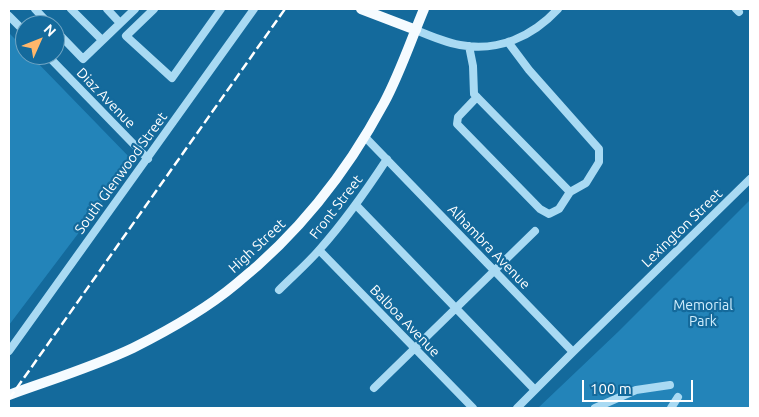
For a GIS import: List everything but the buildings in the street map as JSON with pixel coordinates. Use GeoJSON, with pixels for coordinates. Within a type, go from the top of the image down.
{"type":"FeatureCollection","features":[{"type":"Feature","properties":{"kind":"main road"},"geometry":{"type":"LineString","coordinates":[[360,9],[416,30]]}},
{"type":"Feature","properties":{"kind":"main road","name":"High Street"},"geometry":{"type":"LineString","coordinates":[[9,395],[131,349],[173,327],[205,307],[256,267],[303,221],[346,166],[384,103],[401,68],[424,9]]}},
{"type":"Feature","properties":{"kind":"street"},"geometry":{"type":"LineString","coordinates":[[70,9],[102,40]]}},
{"type":"Feature","properties":{"kind":"street"},"geometry":{"type":"LineString","coordinates":[[107,9],[120,23]]}},
{"type":"Feature","properties":{"kind":"street"},"geometry":{"type":"LineString","coordinates":[[65,40],[83,59],[135,9]]}},
{"type":"Feature","properties":{"kind":"street"},"geometry":{"type":"LineString","coordinates":[[154,9],[126,36],[172,78],[221,9]]}},
{"type":"Feature","properties":{"kind":"street","name":"South Glenwood Street"},"geometry":{"type":"LineString","coordinates":[[9,351],[254,9]]}},
{"type":"Feature","properties":{"kind":"street"},"geometry":{"type":"LineString","coordinates":[[416,30],[450,43],[486,46],[508,42],[533,31],[558,9]]}},
{"type":"Feature","properties":{"kind":"street"},"geometry":{"type":"LineString","coordinates":[[477,97],[458,117],[457,124],[540,210],[549,214],[559,209],[570,192],[586,183],[599,162],[599,149],[529,70],[508,42]]}},
{"type":"Feature","properties":{"kind":"street"},"geometry":{"type":"LineString","coordinates":[[469,46],[473,66],[474,94],[570,192]]}},
{"type":"Feature","properties":{"kind":"street","name":"Diaz Avenue"},"geometry":{"type":"LineString","coordinates":[[57,65],[148,159]]}},
{"type":"Feature","properties":{"kind":"street"},"geometry":{"type":"LineString","coordinates":[[364,137],[387,159]]}},
{"type":"Feature","properties":{"kind":"street","name":"Front Street"},"geometry":{"type":"LineString","coordinates":[[279,290],[319,250],[356,206],[387,159]]}},
{"type":"Feature","properties":{"kind":"street","name":"Alhambra Avenue"},"geometry":{"type":"LineString","coordinates":[[387,159],[574,352]]}},
{"type":"Feature","properties":{"kind":"street","name":"Lexington Street"},"geometry":{"type":"LineString","coordinates":[[517,408],[750,179]]}},
{"type":"Feature","properties":{"kind":"street"},"geometry":{"type":"LineString","coordinates":[[356,206],[535,390]]}},
{"type":"Feature","properties":{"kind":"street"},"geometry":{"type":"LineString","coordinates":[[374,388],[534,231]]}},
{"type":"Feature","properties":{"kind":"street","name":"Balboa Avenue"},"geometry":{"type":"LineString","coordinates":[[319,250],[473,408]]}},
{"type":"Feature","properties":{"kind":"street"},"geometry":{"type":"LineString","coordinates":[[594,408],[636,390],[670,385]]}},
{"type":"Feature","properties":{"kind":"street"},"geometry":{"type":"LineString","coordinates":[[671,408],[678,397]]}},
{"type":"Feature","properties":{"kind":"green space"},"geometry":{"type":"Polygon","coordinates":[[[9,33],[15,39],[15,65],[40,65],[133,161],[9,325],[9,33]]]}},
{"type":"Feature","properties":{"kind":"green space","name":"Memorial Park"},"geometry":{"type":"Polygon","coordinates":[[[750,200],[750,408],[538,408],[619,331],[750,200]]]}},
{"type":"Feature","properties":{"kind":"railway"},"geometry":{"type":"LineString","coordinates":[[9,399],[285,9]]}}]}
